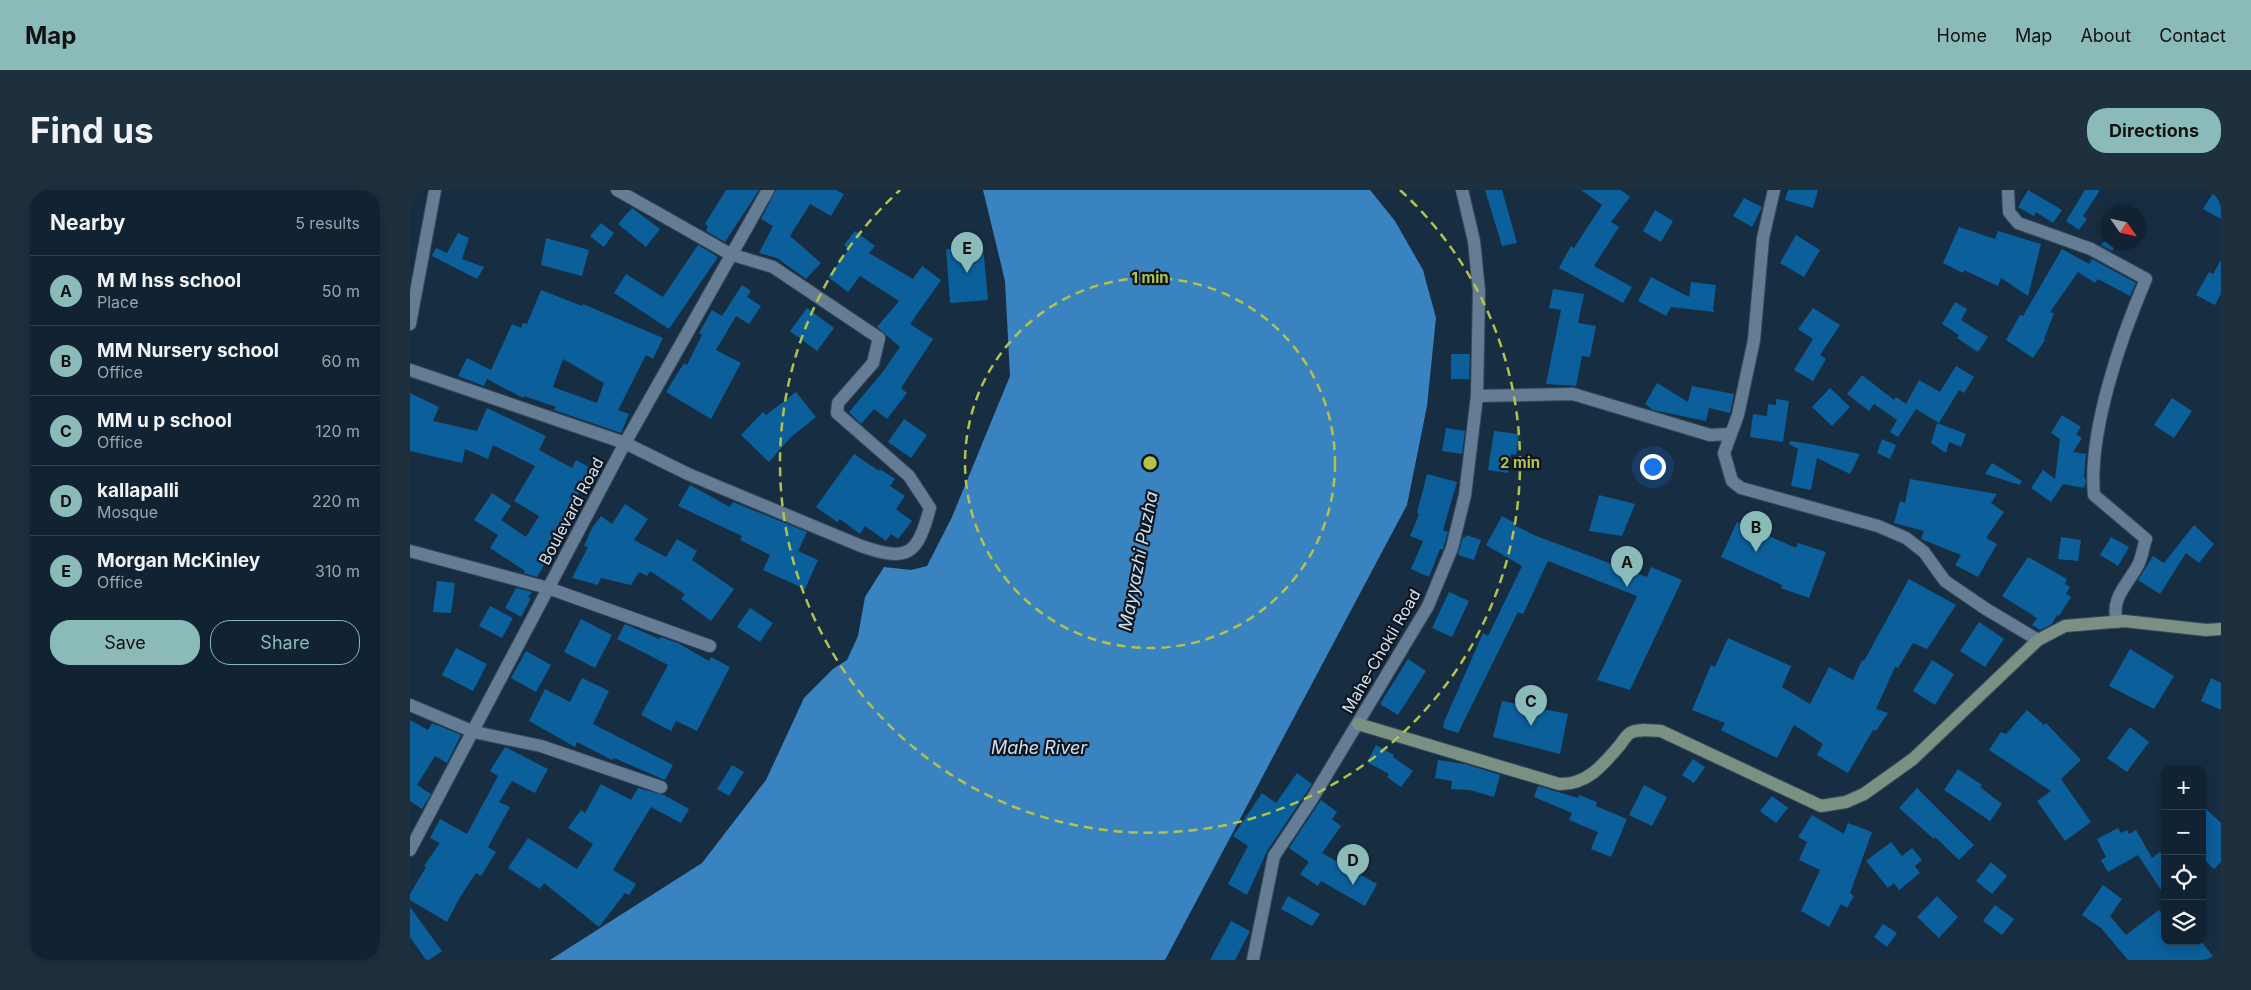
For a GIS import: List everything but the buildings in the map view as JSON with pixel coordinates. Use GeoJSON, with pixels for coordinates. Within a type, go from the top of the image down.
{"type":"FeatureCollection","features":[{"type":"Feature","properties":{"kind":"main road"},"geometry":{"type":"LineString","coordinates":[[1358,724],[1559,784],[1572,785],[1588,778],[1605,763],[1630,733],[1645,730],[1662,731],[1821,806],[1832,806],[1864,794],[1913,759],[2038,640],[2065,626],[2117,622],[2206,630],[2221,629]]}},
{"type":"Feature","properties":{"kind":"street"},"geometry":{"type":"LineString","coordinates":[[410,324],[435,190]]}},
{"type":"Feature","properties":{"kind":"street"},"geometry":{"type":"LineString","coordinates":[[410,370],[625,443],[688,474],[784,515],[888,555],[899,555],[912,548],[924,531],[930,508],[909,476],[837,414],[838,403],[873,363],[879,338],[773,267],[730,254],[616,190]]}},
{"type":"Feature","properties":{"kind":"street","name":"Boulevard Road"},"geometry":{"type":"LineString","coordinates":[[410,850],[625,443],[730,254],[768,190]]}},
{"type":"Feature","properties":{"kind":"street","name":"Mahe-Chokli Road"},"geometry":{"type":"LineString","coordinates":[[1254,960],[1274,856],[1358,724],[1428,606],[1452,548],[1465,495],[1477,396],[1479,291],[1474,241],[1462,190]]}},
{"type":"Feature","properties":{"kind":"street"},"geometry":{"type":"LineString","coordinates":[[1774,190],[1763,238],[1754,340],[1738,415],[1724,452],[1732,481],[1741,488],[1878,526],[1906,538],[1924,552],[1945,581],[1986,609],[2038,640]]}},
{"type":"Feature","properties":{"kind":"street"},"geometry":{"type":"LineString","coordinates":[[2008,190],[2009,212],[2018,223],[2091,249],[2146,279],[2102,408],[2092,477],[2094,495],[2146,539],[2138,565],[2121,588],[2114,612],[2117,622]]}},
{"type":"Feature","properties":{"kind":"street"},"geometry":{"type":"LineString","coordinates":[[1477,396],[1573,394],[1710,434],[1731,434]]}},
{"type":"Feature","properties":{"kind":"street"},"geometry":{"type":"LineString","coordinates":[[410,551],[548,588],[710,646]]}},
{"type":"Feature","properties":{"kind":"street"},"geometry":{"type":"LineString","coordinates":[[410,704],[474,732],[541,746],[661,787]]}},
{"type":"Feature","properties":{"kind":"water","name":"Mahe River"},"geometry":{"type":"Polygon","coordinates":[[[983,190],[1370,190],[1395,221],[1423,270],[1436,318],[1427,406],[1407,505],[1165,960],[550,960],[702,863],[766,780],[804,698],[833,669],[847,660],[858,636],[865,597],[884,567],[911,570],[927,566],[952,517],[1010,376],[1005,281],[983,190]]]}},
{"type":"Feature","properties":{"kind":"place","name":"Morgan McKinley"},"geometry":{"type":"Point","coordinates":[967,273]}},
{"type":"Feature","properties":{"kind":"place","name":"MM Nursery school"},"geometry":{"type":"Point","coordinates":[1756,552]}},
{"type":"Feature","properties":{"kind":"place","name":"M M hss school"},"geometry":{"type":"Point","coordinates":[1627,587]}},
{"type":"Feature","properties":{"kind":"place","name":"MM u p school"},"geometry":{"type":"Point","coordinates":[1531,726]}},
{"type":"Feature","properties":{"kind":"place","name":"kallapalli"},"geometry":{"type":"Point","coordinates":[1353,885]}},
{"type":"Feature","properties":{"kind":"water label","name":"Mayyazhi Puzha"},"geometry":{"type":"Point","coordinates":[1138,561]}}]}
